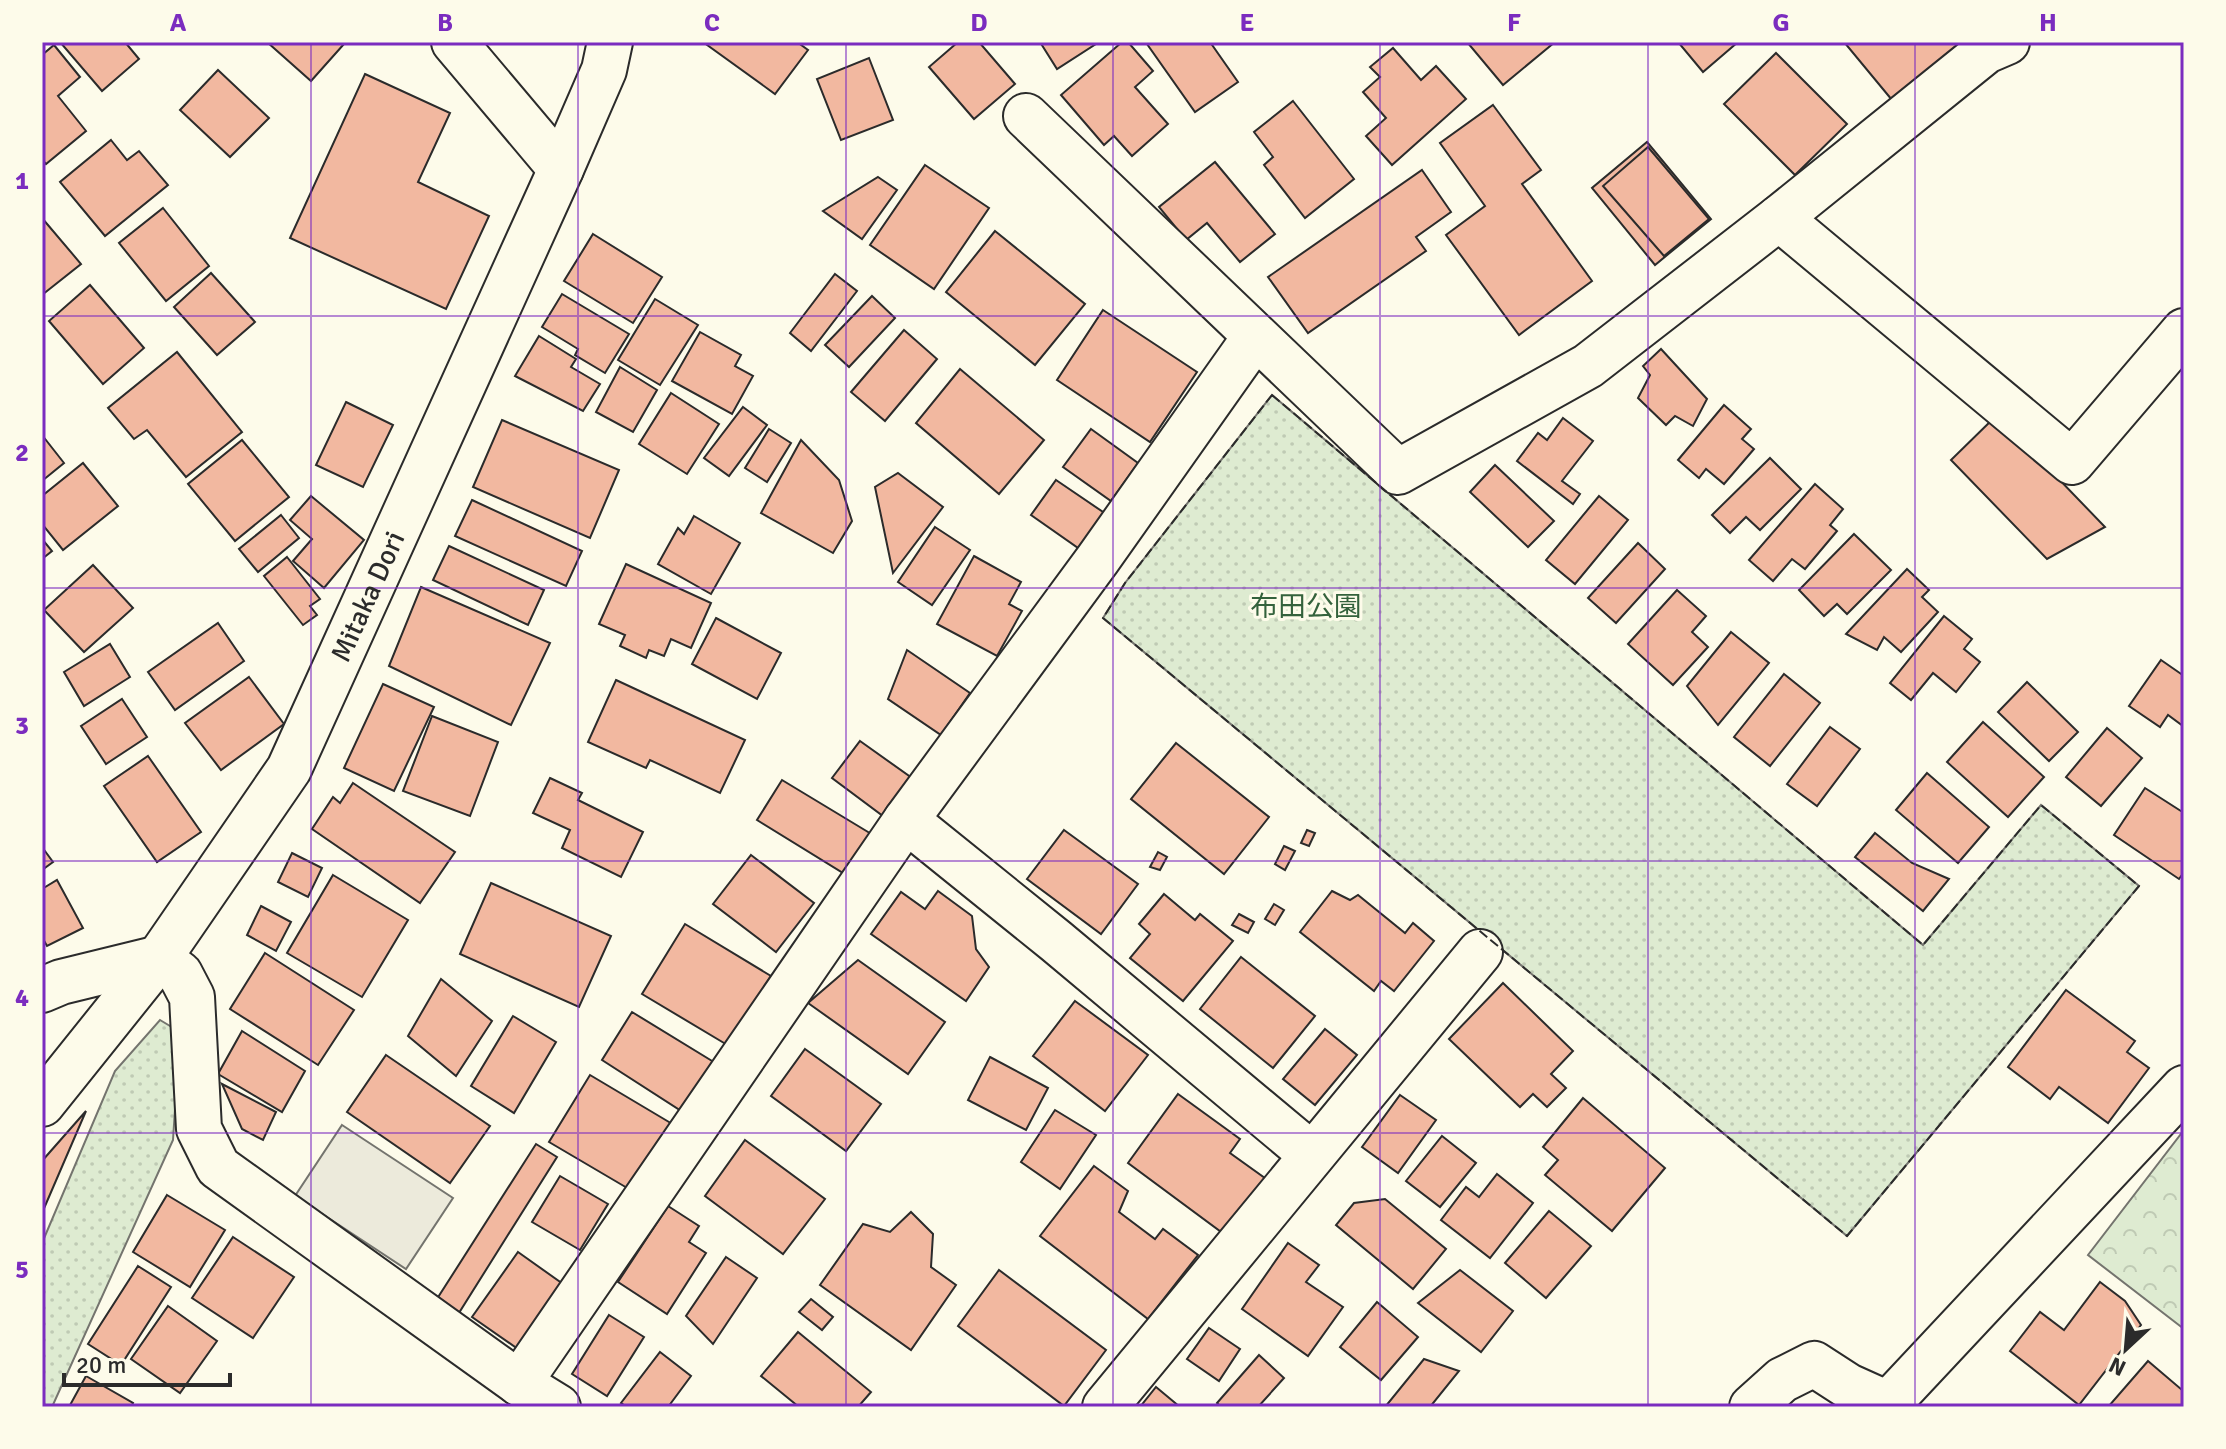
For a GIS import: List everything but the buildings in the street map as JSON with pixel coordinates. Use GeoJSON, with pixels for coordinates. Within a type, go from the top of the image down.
{"type":"FeatureCollection","features":[{"type":"Feature","properties":{"kind":"street"},"geometry":{"type":"LineString","coordinates":[[454,42],[561,169]]}},
{"type":"Feature","properties":{"kind":"street","name":"Mitaka Dori"},"geometry":{"type":"LineString","coordinates":[[42,1104],[159,958],[289,769],[561,169],[604,70],[610,42]]}},
{"type":"Feature","properties":{"kind":"street"},"geometry":{"type":"LineString","coordinates":[[1026,116],[1398,472],[1588,366],[1779,218],[1986,51],[2007,42]]}},
{"type":"Feature","properties":{"kind":"street"},"geometry":{"type":"LineString","coordinates":[[1779,218],[2072,462],[2184,331]]}},
{"type":"Feature","properties":{"kind":"street"},"geometry":{"type":"LineString","coordinates":[[519,1383],[906,820],[1107,546],[1255,337]]}},
{"type":"Feature","properties":{"kind":"street"},"geometry":{"type":"LineString","coordinates":[[906,820],[1312,1155]]}},
{"type":"Feature","properties":{"kind":"street"},"geometry":{"type":"LineString","coordinates":[[1105,1407],[1480,952]]}},
{"type":"Feature","properties":{"kind":"street"},"geometry":{"type":"LineString","coordinates":[[42,990],[61,982],[159,958],[180,974],[192,997],[199,1129],[218,1167],[519,1383],[558,1407]]}},
{"type":"Feature","properties":{"kind":"street"},"geometry":{"type":"LineString","coordinates":[[1752,1407],[1782,1380],[1814,1364],[1848,1386],[1888,1404],[2184,1088]]}},
{"type":"Feature","properties":{"kind":"green space","name":"布田公園"},"geometry":{"type":"Polygon","coordinates":[[[1272,395],[1923,945],[2041,805],[2139,886],[1847,1236],[1103,618],[1125,583],[1272,395]]]}},
{"type":"Feature","properties":{"kind":"green space"},"geometry":{"type":"Polygon","coordinates":[[[160,1020],[180,1032],[173,1140],[52,1407],[42,1407],[42,1243],[115,1071],[160,1020]]]}},
{"type":"Feature","properties":{"kind":"green space"},"geometry":{"type":"Polygon","coordinates":[[[2184,1130],[2184,1329],[2088,1255],[2184,1130]]]}},
{"type":"Feature","properties":{"kind":"shaded area"},"geometry":{"type":"Polygon","coordinates":[[[342,1125],[453,1198],[406,1269],[295,1196],[342,1125]]]}},
{"type":"Feature","properties":{"kind":"fence"},"geometry":{"type":"LineString","coordinates":[[1272,395],[1923,945],[2041,805],[2139,886],[1847,1236],[1103,618],[1125,583],[1272,395]]}}]}
